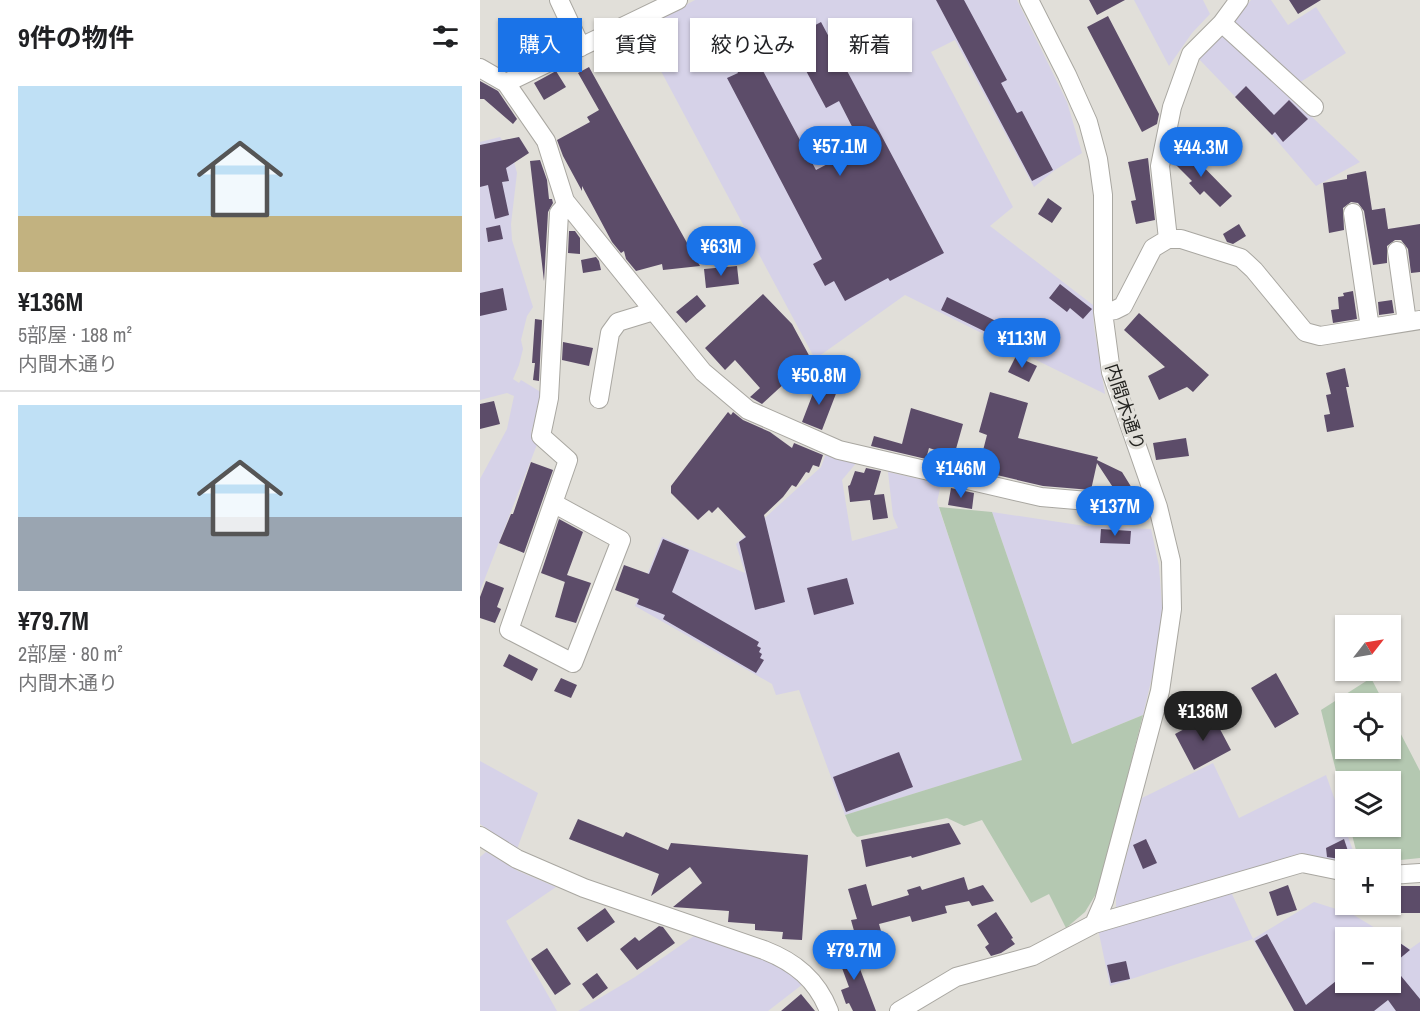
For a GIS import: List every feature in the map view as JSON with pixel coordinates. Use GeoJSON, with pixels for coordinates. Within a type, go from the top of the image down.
{"type":"FeatureCollection","features":[{"type":"Feature","properties":{"kind":"street"},"geometry":{"type":"LineString","coordinates":[[560,0],[568,18]]}},
{"type":"Feature","properties":{"kind":"street"},"geometry":{"type":"LineString","coordinates":[[582,47],[678,0]]}},
{"type":"Feature","properties":{"kind":"street","name":"内間木通り"},"geometry":{"type":"LineString","coordinates":[[1029,0],[1088,122],[1098,159],[1103,195],[1103,312],[1112,372],[1158,507],[1171,561],[1172,609],[1162,679],[1104,901],[1094,924]]}},
{"type":"Feature","properties":{"kind":"street"},"geometry":{"type":"LineString","coordinates":[[1168,239],[1160,166],[1172,107],[1191,54],[1222,23],[1239,0]]}},
{"type":"Feature","properties":{"kind":"street"},"geometry":{"type":"LineString","coordinates":[[1222,23],[1314,107]]}},
{"type":"Feature","properties":{"kind":"street"},"geometry":{"type":"LineString","coordinates":[[480,68],[506,82],[546,141],[567,204],[704,372],[748,410],[839,450],[1041,497],[1158,507]]}},
{"type":"Feature","properties":{"kind":"street"},"geometry":{"type":"LineString","coordinates":[[506,82],[527,72]]}},
{"type":"Feature","properties":{"kind":"street"},"geometry":{"type":"LineString","coordinates":[[553,503],[621,540],[573,663],[509,630],[553,503],[568,460],[541,436],[549,398],[559,213],[567,204]]}},
{"type":"Feature","properties":{"kind":"street"},"geometry":{"type":"LineString","coordinates":[[1353,213],[1370,328]]}},
{"type":"Feature","properties":{"kind":"street"},"geometry":{"type":"LineString","coordinates":[[1103,312],[1123,306],[1153,248],[1168,239],[1181,239],[1241,258],[1254,270],[1305,332],[1320,336],[1414,321],[1397,251]]}},
{"type":"Feature","properties":{"kind":"street"},"geometry":{"type":"LineString","coordinates":[[599,399],[610,333],[618,322],[654,311]]}},
{"type":"Feature","properties":{"kind":"street"},"geometry":{"type":"LineString","coordinates":[[480,836],[517,860],[584,888],[787,960],[803,970],[830,1011]]}},
{"type":"Feature","properties":{"kind":"street"},"geometry":{"type":"LineString","coordinates":[[898,1011],[956,977],[1033,956],[1094,924],[1302,863],[1335,870]]}},
{"type":"Feature","properties":{"kind":"street"},"geometry":{"type":"LineString","coordinates":[[1401,874],[1420,873]]}},
{"type":"Feature","properties":{"kind":"shaded area"},"geometry":{"type":"Polygon","coordinates":[[[695,0],[1017,0],[1067,102],[1082,153],[1034,187],[955,40],[931,52],[1013,207],[990,226],[1093,305],[1094,327],[1105,394],[905,295],[815,359],[661,72],[678,72],[678,18],[661,18],[695,0]]]}},
{"type":"Feature","properties":{"kind":"shaded area"},"geometry":{"type":"Polygon","coordinates":[[[1134,0],[1203,0],[1210,14],[1192,33],[1169,66],[1134,0]]]}},
{"type":"Feature","properties":{"kind":"shaded area"},"geometry":{"type":"Polygon","coordinates":[[[1251,0],[1271,0],[1288,25],[1316,7],[1346,53],[1299,83],[1234,22],[1251,0]]]}},
{"type":"Feature","properties":{"kind":"shaded area"},"geometry":{"type":"Polygon","coordinates":[[[1227,34],[1360,162],[1316,186],[1272,135],[1197,57],[1218,35],[1227,34]]]}},
{"type":"Feature","properties":{"kind":"shaded area"},"geometry":{"type":"Polygon","coordinates":[[[500,137],[512,154],[517,173],[511,224],[512,240],[533,307],[527,316],[521,340],[523,349],[513,379],[519,383],[521,380],[544,394],[531,432],[538,442],[480,591],[480,479],[507,429],[514,396],[507,393],[480,400],[480,142],[500,137]]]}},
{"type":"Feature","properties":{"kind":"shaded area"},"geometry":{"type":"Polygon","coordinates":[[[827,451],[857,462],[842,480],[852,541],[898,528],[893,516],[888,472],[941,484],[937,502],[1023,760],[845,815],[799,690],[776,695],[772,684],[635,606],[662,537],[745,573],[736,544],[821,467],[827,451]]]}},
{"type":"Feature","properties":{"kind":"shaded area"},"geometry":{"type":"Polygon","coordinates":[[[992,512],[1085,526],[1151,529],[1159,566],[1162,606],[1161,639],[1143,715],[1072,744],[992,512]]]}},
{"type":"Feature","properties":{"kind":"shaded area"},"geometry":{"type":"Polygon","coordinates":[[[480,761],[538,793],[517,849],[480,824],[480,761]]]}},
{"type":"Feature","properties":{"kind":"shaded area"},"geometry":{"type":"Polygon","coordinates":[[[1213,763],[1239,818],[1326,775],[1335,800],[1335,837],[1348,837],[1352,849],[1335,849],[1335,862],[1327,859],[1116,909],[1116,894],[1142,798],[1213,763]]]}},
{"type":"Feature","properties":{"kind":"shaded area"},"geometry":{"type":"Polygon","coordinates":[[[486,852],[518,871],[556,887],[506,921],[557,1011],[480,1011],[480,857],[486,852]]]}},
{"type":"Feature","properties":{"kind":"shaded area"},"geometry":{"type":"Polygon","coordinates":[[[1231,892],[1253,939],[1110,986],[1098,929],[1231,892]]]}},
{"type":"Feature","properties":{"kind":"shaded area"},"geometry":{"type":"Polygon","coordinates":[[[1314,902],[1335,909],[1335,915],[1354,915],[1374,927],[1335,927],[1335,993],[1401,993],[1401,944],[1410,949],[1420,942],[1420,1009],[1417,1011],[1294,1011],[1253,939],[1314,902]]]}},
{"type":"Feature","properties":{"kind":"shaded area"},"geometry":{"type":"Polygon","coordinates":[[[694,936],[777,964],[793,974],[803,984],[768,1011],[578,1011],[635,977],[694,936]]]}},
{"type":"Feature","properties":{"kind":"green space"},"geometry":{"type":"Polygon","coordinates":[[[939,507],[992,512],[1072,744],[1143,715],[1099,889],[1085,912],[1066,928],[1049,894],[1031,903],[982,820],[964,826],[947,818],[857,837],[852,832],[845,815],[1022,760],[939,507]]]}},
{"type":"Feature","properties":{"kind":"green space"},"geometry":{"type":"Polygon","coordinates":[[[1366,681],[1373,681],[1379,693],[1348,693],[1366,681]]]}},
{"type":"Feature","properties":{"kind":"green space"},"geometry":{"type":"Polygon","coordinates":[[[1335,701],[1335,759],[1401,759],[1401,734],[1420,771],[1420,858],[1401,860],[1401,849],[1356,849],[1353,837],[1401,837],[1401,771],[1336,771],[1321,710],[1335,701]]]}},
{"type":"Feature","properties":{"kind":"building"},"geometry":{"type":"Polygon","coordinates":[[[936,0],[964,0],[1007,80],[1001,83],[1017,113],[1022,111],[1053,170],[1032,181],[936,0]]]}},
{"type":"Feature","properties":{"kind":"building"},"geometry":{"type":"Polygon","coordinates":[[[1089,0],[1125,0],[1097,15],[1089,0]]]}},
{"type":"Feature","properties":{"kind":"building"},"geometry":{"type":"Polygon","coordinates":[[[1289,0],[1321,0],[1298,14],[1289,0]]]}},
{"type":"Feature","properties":{"kind":"building"},"geometry":{"type":"Polygon","coordinates":[[[1108,16],[1159,114],[1157,124],[1142,132],[1087,27],[1108,16]]]}},
{"type":"Feature","properties":{"kind":"building"},"geometry":{"type":"Polygon","coordinates":[[[821,22],[828,35],[828,72],[848,72],[944,253],[890,281],[888,278],[845,301],[834,281],[825,286],[813,264],[822,259],[727,78],[738,72],[764,72],[816,170],[862,146],[839,101],[826,108],[807,72],[816,72],[816,25],[821,22]]]}},
{"type":"Feature","properties":{"kind":"building"},"geometry":{"type":"Polygon","coordinates":[[[589,67],[700,266],[663,270],[662,264],[636,271],[626,259],[624,251],[621,253],[612,242],[563,156],[557,140],[590,122],[587,117],[599,110],[578,73],[589,67]]]}},
{"type":"Feature","properties":{"kind":"building"},"geometry":{"type":"Polygon","coordinates":[[[557,72],[566,87],[544,100],[534,83],[557,72]]]}},
{"type":"Feature","properties":{"kind":"building"},"geometry":{"type":"Polygon","coordinates":[[[480,81],[498,91],[517,119],[513,124],[484,99],[480,99],[480,81]]]}},
{"type":"Feature","properties":{"kind":"building"},"geometry":{"type":"Polygon","coordinates":[[[1246,86],[1274,115],[1289,100],[1308,119],[1283,142],[1275,132],[1272,135],[1235,97],[1246,86]]]}},
{"type":"Feature","properties":{"kind":"building"},"geometry":{"type":"Polygon","coordinates":[[[519,137],[529,153],[506,168],[509,181],[502,182],[509,215],[495,219],[488,185],[480,187],[480,145],[519,137]]]}},
{"type":"Feature","properties":{"kind":"building"},"geometry":{"type":"Polygon","coordinates":[[[1184,147],[1232,196],[1220,207],[1204,191],[1200,195],[1189,183],[1192,181],[1172,161],[1184,147]]]}},
{"type":"Feature","properties":{"kind":"building"},"geometry":{"type":"Polygon","coordinates":[[[1148,158],[1155,220],[1136,224],[1131,201],[1136,200],[1128,162],[1148,158]]]}},
{"type":"Feature","properties":{"kind":"building"},"geometry":{"type":"Polygon","coordinates":[[[540,160],[547,180],[549,199],[552,199],[553,203],[548,212],[544,281],[530,161],[540,160]]]}},
{"type":"Feature","properties":{"kind":"building"},"geometry":{"type":"Polygon","coordinates":[[[1366,171],[1372,210],[1385,208],[1388,229],[1420,224],[1420,272],[1411,273],[1408,249],[1401,240],[1395,240],[1387,246],[1387,263],[1373,265],[1364,211],[1358,203],[1351,202],[1343,208],[1344,230],[1329,233],[1323,183],[1347,179],[1347,175],[1366,171]]]}},
{"type":"Feature","properties":{"kind":"building"},"geometry":{"type":"Polygon","coordinates":[[[1048,198],[1062,208],[1052,223],[1038,214],[1048,198]]]}},
{"type":"Feature","properties":{"kind":"building"},"geometry":{"type":"Polygon","coordinates":[[[1239,224],[1246,236],[1233,244],[1227,242],[1223,234],[1239,224]]]}},
{"type":"Feature","properties":{"kind":"building"},"geometry":{"type":"Polygon","coordinates":[[[500,225],[503,239],[488,242],[486,228],[500,225]]]}},
{"type":"Feature","properties":{"kind":"building"},"geometry":{"type":"Polygon","coordinates":[[[569,231],[575,231],[580,238],[580,254],[568,253],[569,231]]]}},
{"type":"Feature","properties":{"kind":"building"},"geometry":{"type":"Polygon","coordinates":[[[596,257],[601,270],[583,273],[581,260],[596,257]]]}},
{"type":"Feature","properties":{"kind":"building"},"geometry":{"type":"Polygon","coordinates":[[[737,266],[739,284],[706,288],[704,269],[737,266]]]}},
{"type":"Feature","properties":{"kind":"building"},"geometry":{"type":"Polygon","coordinates":[[[1060,284],[1092,309],[1083,319],[1070,308],[1067,312],[1049,298],[1060,284]]]}},
{"type":"Feature","properties":{"kind":"building"},"geometry":{"type":"Polygon","coordinates":[[[503,288],[507,310],[480,316],[480,293],[503,288]]]}},
{"type":"Feature","properties":{"kind":"building"},"geometry":{"type":"Polygon","coordinates":[[[1353,291],[1357,319],[1333,323],[1331,310],[1339,309],[1338,297],[1344,296],[1343,293],[1353,291]]]}},
{"type":"Feature","properties":{"kind":"building"},"geometry":{"type":"Polygon","coordinates":[[[763,294],[792,324],[811,359],[762,404],[750,397],[760,388],[735,360],[725,370],[705,348],[763,294]]]}},
{"type":"Feature","properties":{"kind":"building"},"geometry":{"type":"Polygon","coordinates":[[[697,295],[706,306],[686,323],[676,312],[697,295]]]}},
{"type":"Feature","properties":{"kind":"building"},"geometry":{"type":"Polygon","coordinates":[[[947,297],[1000,323],[994,336],[941,310],[947,297]]]}},
{"type":"Feature","properties":{"kind":"building"},"geometry":{"type":"Polygon","coordinates":[[[1392,300],[1394,313],[1379,315],[1378,302],[1392,300]]]}},
{"type":"Feature","properties":{"kind":"building"},"geometry":{"type":"Polygon","coordinates":[[[1139,313],[1209,375],[1193,392],[1187,387],[1159,400],[1148,376],[1165,367],[1124,330],[1139,313]]]}},
{"type":"Feature","properties":{"kind":"building"},"geometry":{"type":"Polygon","coordinates":[[[535,319],[542,320],[539,381],[533,380],[535,319]]]}},
{"type":"Feature","properties":{"kind":"building"},"geometry":{"type":"Polygon","coordinates":[[[563,342],[593,348],[589,366],[562,360],[563,342]]]}},
{"type":"Feature","properties":{"kind":"building"},"geometry":{"type":"Polygon","coordinates":[[[1016,356],[1037,366],[1029,382],[1008,372],[1016,356]]]}},
{"type":"Feature","properties":{"kind":"building"},"geometry":{"type":"Polygon","coordinates":[[[1345,368],[1349,387],[1346,387],[1354,427],[1327,432],[1324,415],[1330,414],[1326,395],[1331,394],[1326,373],[1345,368]]]}},
{"type":"Feature","properties":{"kind":"building"},"geometry":{"type":"Polygon","coordinates":[[[817,383],[837,391],[822,430],[802,422],[817,383]]]}},
{"type":"Feature","properties":{"kind":"building"},"geometry":{"type":"Polygon","coordinates":[[[990,392],[1028,403],[1018,438],[1098,457],[1097,460],[1122,472],[1135,493],[1116,492],[1097,463],[1091,490],[1043,486],[954,465],[956,457],[980,462],[987,435],[979,432],[990,392]]]}},
{"type":"Feature","properties":{"kind":"building"},"geometry":{"type":"Polygon","coordinates":[[[494,401],[500,424],[480,429],[480,404],[494,401]]]}},
{"type":"Feature","properties":{"kind":"building"},"geometry":{"type":"Polygon","coordinates":[[[911,408],[963,424],[954,456],[929,448],[926,459],[871,446],[874,436],[902,444],[911,408]]]}},
{"type":"Feature","properties":{"kind":"building"},"geometry":{"type":"Polygon","coordinates":[[[728,412],[731,415],[733,412],[743,420],[770,432],[792,448],[794,443],[823,455],[819,467],[813,465],[796,487],[792,485],[764,515],[785,602],[755,610],[739,542],[746,537],[718,507],[712,513],[709,510],[698,520],[671,493],[671,486],[728,412]]]}},
{"type":"Feature","properties":{"kind":"building"},"geometry":{"type":"Polygon","coordinates":[[[1186,438],[1189,456],[1156,460],[1153,443],[1186,438]]]}},
{"type":"Feature","properties":{"kind":"building"},"geometry":{"type":"Polygon","coordinates":[[[531,462],[553,470],[524,553],[499,543],[511,514],[513,514],[531,462]]]}},
{"type":"Feature","properties":{"kind":"building"},"geometry":{"type":"Polygon","coordinates":[[[866,468],[881,471],[874,495],[884,494],[888,518],[873,520],[870,500],[850,502],[848,486],[855,471],[864,473],[866,468]]]}},
{"type":"Feature","properties":{"kind":"building"},"geometry":{"type":"Polygon","coordinates":[[[951,488],[974,493],[972,509],[948,505],[951,488]]]}},
{"type":"Feature","properties":{"kind":"building"},"geometry":{"type":"Polygon","coordinates":[[[559,519],[583,532],[567,575],[591,583],[576,623],[555,617],[565,582],[541,573],[559,519]]]}},
{"type":"Feature","properties":{"kind":"building"},"geometry":{"type":"Polygon","coordinates":[[[1101,529],[1131,531],[1130,544],[1100,543],[1101,529]]]}},
{"type":"Feature","properties":{"kind":"building"},"geometry":{"type":"Polygon","coordinates":[[[663,539],[689,550],[672,592],[759,642],[757,646],[761,648],[759,652],[762,654],[760,658],[764,660],[756,673],[663,619],[665,615],[637,604],[639,599],[615,590],[624,565],[649,574],[663,539]]]}},
{"type":"Feature","properties":{"kind":"building"},"geometry":{"type":"Polygon","coordinates":[[[847,578],[854,604],[814,615],[807,588],[847,578]]]}},
{"type":"Feature","properties":{"kind":"building"},"geometry":{"type":"Polygon","coordinates":[[[486,581],[504,588],[497,607],[501,609],[495,623],[480,618],[480,597],[486,581]]]}},
{"type":"Feature","properties":{"kind":"building"},"geometry":{"type":"Polygon","coordinates":[[[509,654],[538,669],[532,681],[503,666],[509,654]]]}},
{"type":"Feature","properties":{"kind":"building"},"geometry":{"type":"Polygon","coordinates":[[[1276,673],[1299,714],[1275,728],[1251,688],[1276,673]]]}},
{"type":"Feature","properties":{"kind":"building"},"geometry":{"type":"Polygon","coordinates":[[[561,678],[577,685],[571,698],[554,691],[561,678]]]}},
{"type":"Feature","properties":{"kind":"building"},"geometry":{"type":"Polygon","coordinates":[[[1212,714],[1231,750],[1194,770],[1175,734],[1212,714]]]}},
{"type":"Feature","properties":{"kind":"building"},"geometry":{"type":"Polygon","coordinates":[[[899,752],[913,787],[846,812],[833,777],[899,752]]]}},
{"type":"Feature","properties":{"kind":"building"},"geometry":{"type":"Polygon","coordinates":[[[578,819],[623,837],[626,832],[668,850],[671,843],[808,855],[802,940],[782,939],[783,932],[755,930],[755,924],[728,922],[729,911],[673,907],[702,883],[690,867],[651,896],[659,874],[569,839],[578,819]]]}},
{"type":"Feature","properties":{"kind":"building"},"geometry":{"type":"Polygon","coordinates":[[[949,823],[961,844],[912,858],[911,856],[866,867],[861,840],[949,823]]]}},
{"type":"Feature","properties":{"kind":"building"},"geometry":{"type":"Polygon","coordinates":[[[1146,839],[1157,863],[1143,869],[1133,845],[1146,839]]]}},
{"type":"Feature","properties":{"kind":"building"},"geometry":{"type":"Polygon","coordinates":[[[1344,839],[1347,849],[1335,849],[1335,858],[1327,857],[1326,848],[1344,839]]]}},
{"type":"Feature","properties":{"kind":"building"},"geometry":{"type":"Polygon","coordinates":[[[964,877],[968,890],[983,885],[994,901],[972,906],[969,901],[945,906],[947,913],[912,922],[910,916],[879,924],[881,931],[856,938],[851,920],[857,919],[848,889],[866,884],[872,906],[909,895],[907,890],[920,886],[922,890],[964,877]]]}},
{"type":"Feature","properties":{"kind":"building"},"geometry":{"type":"Polygon","coordinates":[[[1288,885],[1297,910],[1277,916],[1269,892],[1288,885]]]}},
{"type":"Feature","properties":{"kind":"building"},"geometry":{"type":"Polygon","coordinates":[[[1401,886],[1420,886],[1420,913],[1401,913],[1401,886]]]}},
{"type":"Feature","properties":{"kind":"building"},"geometry":{"type":"Polygon","coordinates":[[[605,908],[615,922],[587,942],[577,928],[605,908]]]}},
{"type":"Feature","properties":{"kind":"building"},"geometry":{"type":"Polygon","coordinates":[[[996,912],[1015,944],[991,956],[985,947],[989,944],[977,925],[996,912]]]}},
{"type":"Feature","properties":{"kind":"building"},"geometry":{"type":"Polygon","coordinates":[[[659,926],[663,927],[675,943],[637,970],[620,949],[635,937],[639,941],[659,926]]]}},
{"type":"Feature","properties":{"kind":"building"},"geometry":{"type":"Polygon","coordinates":[[[1267,934],[1306,1005],[1335,982],[1335,993],[1401,993],[1401,976],[1420,999],[1420,1011],[1396,1011],[1388,1000],[1374,1011],[1294,1011],[1255,941],[1267,934]]]}},
{"type":"Feature","properties":{"kind":"building"},"geometry":{"type":"Polygon","coordinates":[[[851,943],[876,1011],[853,1011],[849,1003],[846,1004],[841,990],[849,987],[835,949],[851,943]]]}},
{"type":"Feature","properties":{"kind":"building"},"geometry":{"type":"Polygon","coordinates":[[[1401,944],[1410,950],[1401,958],[1401,944]]]}},
{"type":"Feature","properties":{"kind":"building"},"geometry":{"type":"Polygon","coordinates":[[[547,948],[571,984],[555,995],[531,959],[547,948]]]}},
{"type":"Feature","properties":{"kind":"building"},"geometry":{"type":"Polygon","coordinates":[[[1126,961],[1130,979],[1111,983],[1107,965],[1126,961]]]}},
{"type":"Feature","properties":{"kind":"building"},"geometry":{"type":"Polygon","coordinates":[[[597,973],[608,988],[593,999],[582,984],[597,973]]]}},
{"type":"Feature","properties":{"kind":"building"},"geometry":{"type":"Polygon","coordinates":[[[801,994],[815,1011],[781,1011],[801,994]]]}}]}
